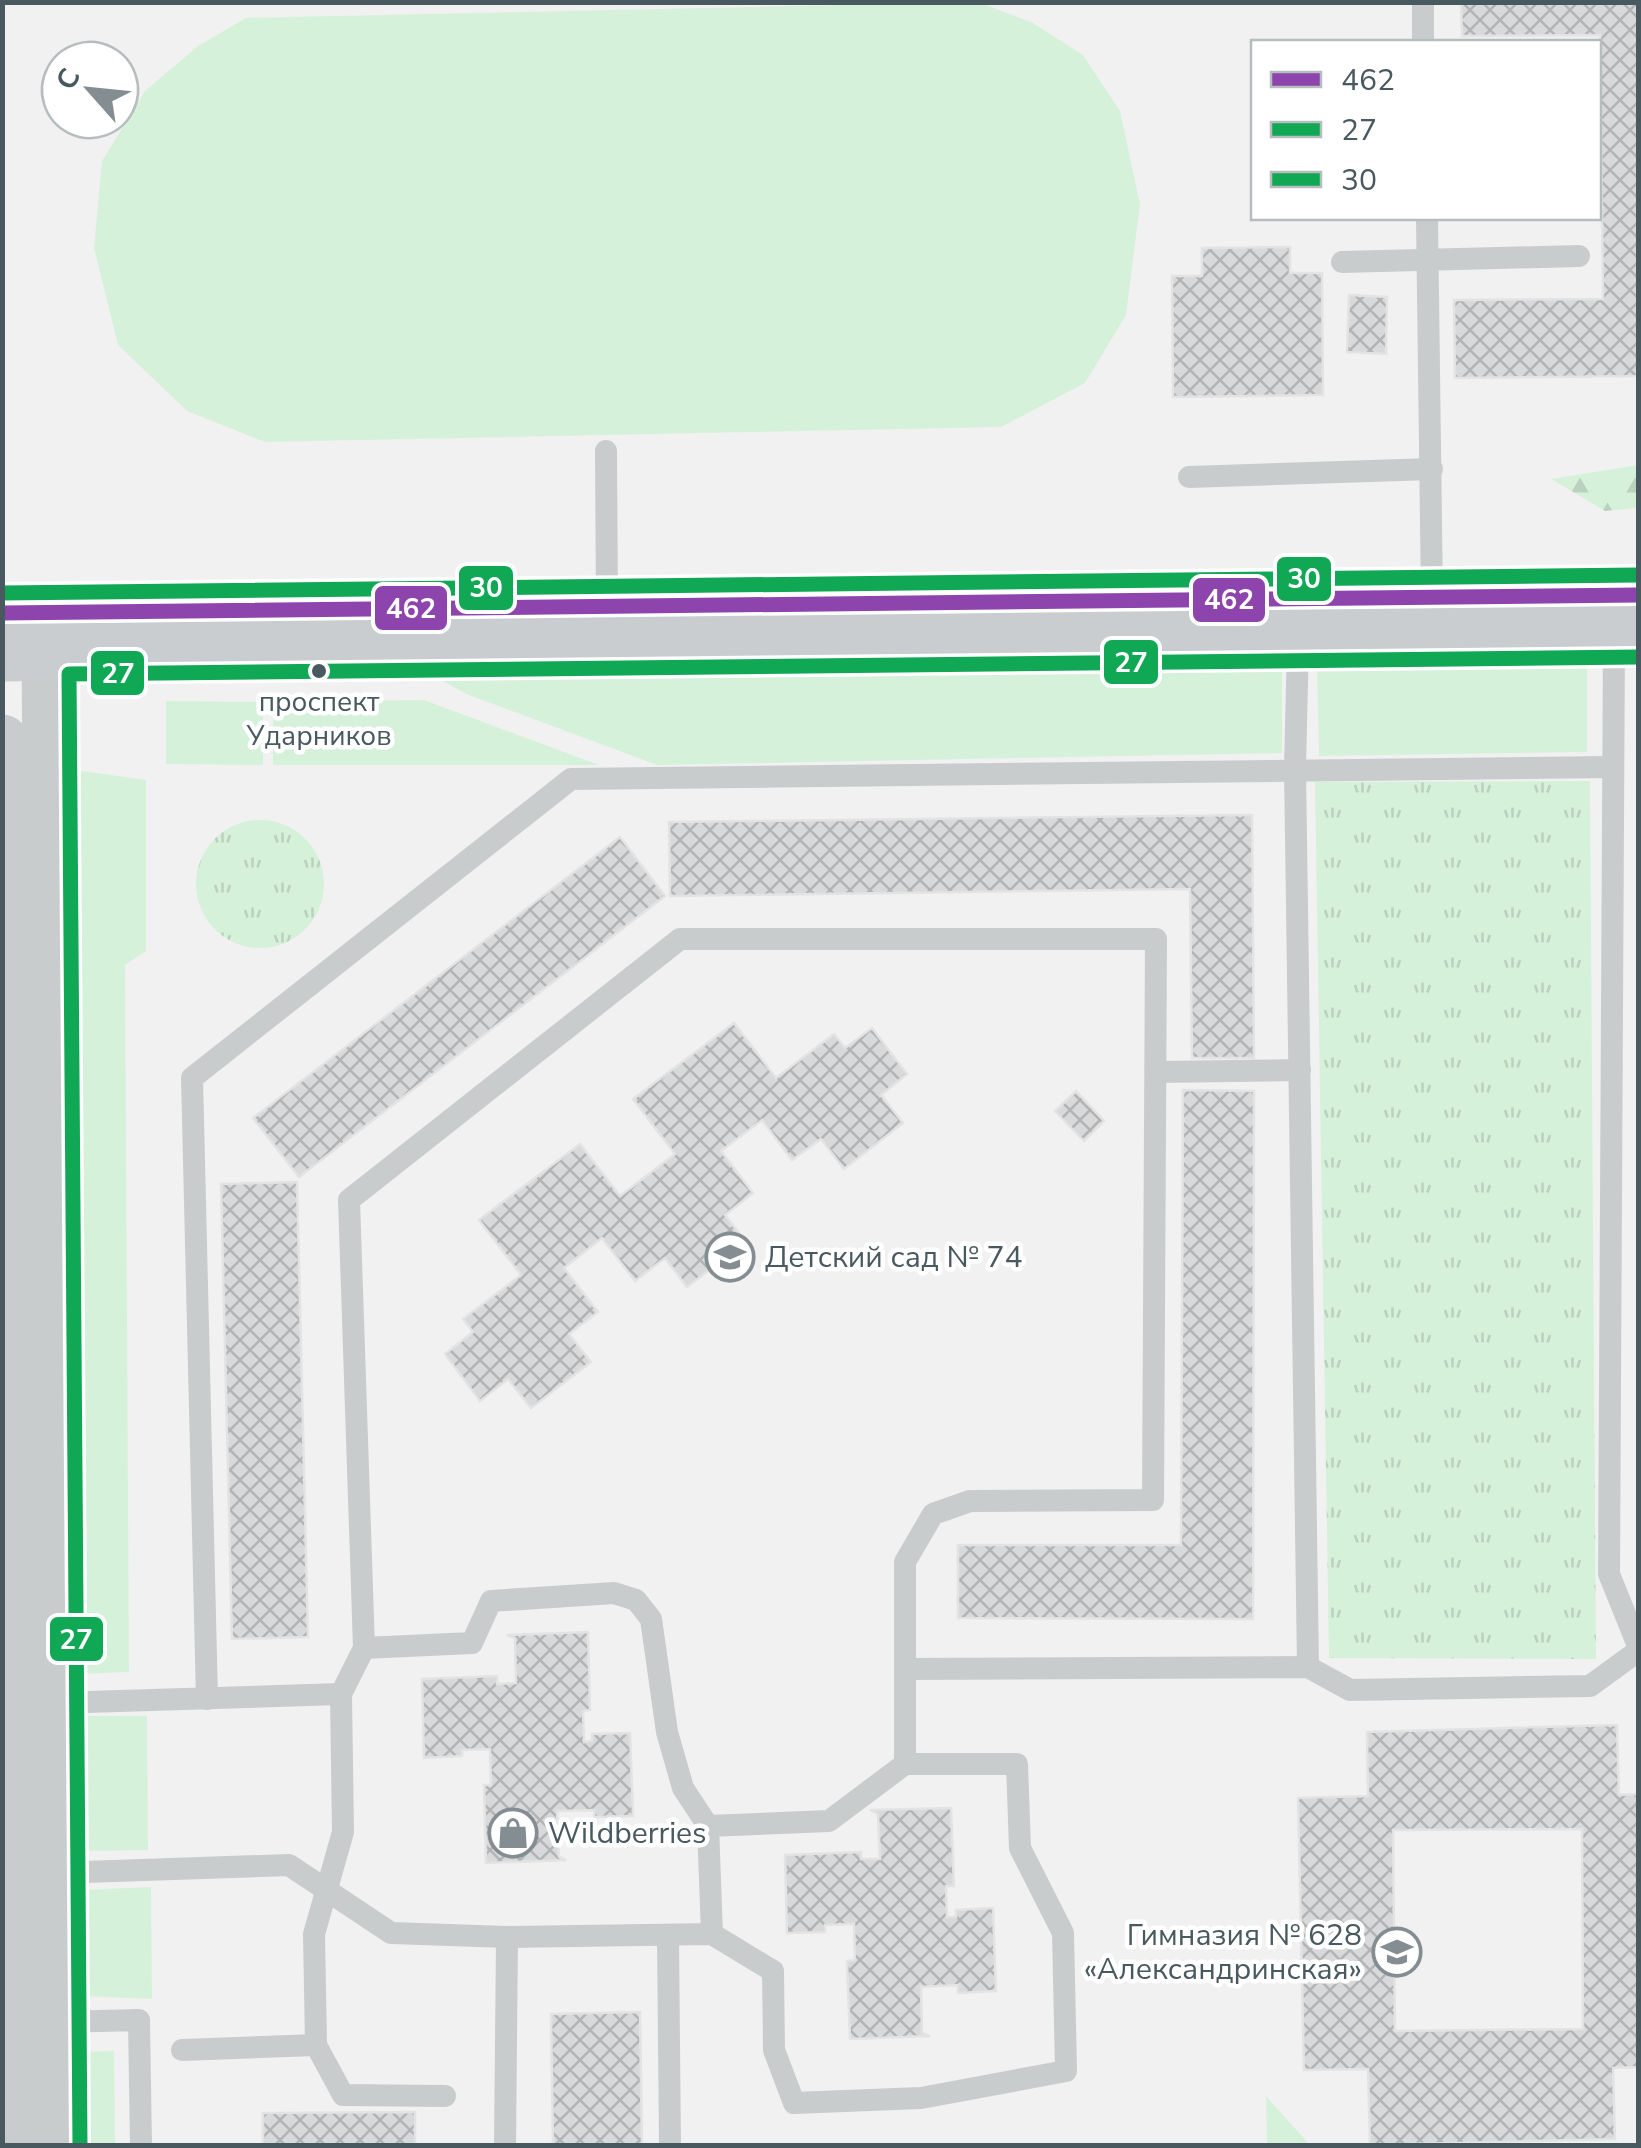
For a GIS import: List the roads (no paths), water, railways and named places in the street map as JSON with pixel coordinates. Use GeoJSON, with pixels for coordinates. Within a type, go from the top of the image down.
{"type":"FeatureCollection","features":[{"type":"Feature","properties":{"kind":"main road"},"geometry":{"type":"LineString","coordinates":[[16,637],[607,606],[1298,619]]}},
{"type":"Feature","properties":{"kind":"main road"},"geometry":{"type":"LineString","coordinates":[[16,637],[1626,616]]}},
{"type":"Feature","properties":{"kind":"street"},"geometry":{"type":"LineString","coordinates":[[16,637],[37,2023],[60,2146]]}},
{"type":"Feature","properties":{"kind":"street"},"geometry":{"type":"LineString","coordinates":[[2,742],[34,1704]]}},
{"type":"Feature","properties":{"kind":"street"},"geometry":{"type":"LineString","coordinates":[[15,2146],[37,2023]]}},
{"type":"Feature","properties":{"kind":"lane"},"geometry":{"type":"LineString","coordinates":[[1423,2],[1424,40]]}},
{"type":"Feature","properties":{"kind":"lane"},"geometry":{"type":"LineString","coordinates":[[1427,220],[1432,618]]}},
{"type":"Feature","properties":{"kind":"lane"},"geometry":{"type":"LineString","coordinates":[[1342,262],[1579,256]]}},
{"type":"Feature","properties":{"kind":"lane"},"geometry":{"type":"LineString","coordinates":[[606,451],[607,606]]}},
{"type":"Feature","properties":{"kind":"lane"},"geometry":{"type":"LineString","coordinates":[[1189,477],[1432,469]]}},
{"type":"Feature","properties":{"kind":"lane"},"geometry":{"type":"LineString","coordinates":[[905,1669],[1308,1667],[1350,1690],[1590,1686],[1638,1649],[1609,1574],[1611,767],[1626,616]]}},
{"type":"Feature","properties":{"kind":"lane"},"geometry":{"type":"LineString","coordinates":[[1298,619],[1295,769],[1308,1667]]}},
{"type":"Feature","properties":{"kind":"lane"},"geometry":{"type":"LineString","coordinates":[[207,1699],[192,1078],[571,779],[1611,767]]}},
{"type":"Feature","properties":{"kind":"lane"},"geometry":{"type":"LineString","coordinates":[[445,2096],[343,2095],[316,2045],[314,1934],[343,1832],[341,1694],[364,1648],[349,1200],[680,939],[1156,939],[1153,1500],[970,1501],[933,1514],[904,1562],[905,1764]]}},
{"type":"Feature","properties":{"kind":"lane"},"geometry":{"type":"LineString","coordinates":[[1158,1072],[1300,1070]]}},
{"type":"Feature","properties":{"kind":"lane"},"geometry":{"type":"LineString","coordinates":[[364,1648],[472,1643],[491,1601],[614,1593],[636,1600],[651,1619],[667,1732],[683,1788],[708,1826],[712,1934]]}},
{"type":"Feature","properties":{"kind":"lane"},"geometry":{"type":"LineString","coordinates":[[34,1704],[341,1694]]}},
{"type":"Feature","properties":{"kind":"lane"},"geometry":{"type":"LineString","coordinates":[[35,1874],[289,1865],[391,1933],[507,1937],[712,1934],[772,1971],[774,2050],[794,2103],[920,2098],[1066,2071],[1063,1933],[1020,1848],[1017,1764],[905,1764],[829,1820],[708,1826]]}},
{"type":"Feature","properties":{"kind":"lane"},"geometry":{"type":"LineString","coordinates":[[505,2146],[507,1937]]}},
{"type":"Feature","properties":{"kind":"lane"},"geometry":{"type":"LineString","coordinates":[[668,1937],[670,2146]]}},
{"type":"Feature","properties":{"kind":"lane"},"geometry":{"type":"LineString","coordinates":[[37,2023],[139,2020],[141,2146]]}},
{"type":"Feature","properties":{"kind":"lane"},"geometry":{"type":"LineString","coordinates":[[182,2050],[316,2045]]}},
{"type":"Feature","properties":{"kind":"place","name":"проспект Ударников"},"geometry":{"type":"Point","coordinates":[319,671]}},
{"type":"Feature","properties":{"kind":"place","name":"Детский сад № 74"},"geometry":{"type":"Point","coordinates":[730,1257]}},
{"type":"Feature","properties":{"kind":"place","name":"Wildberries"},"geometry":{"type":"Point","coordinates":[513,1833]}},
{"type":"Feature","properties":{"kind":"place","name":"Гимназия № 628 «Александринская»"},"geometry":{"type":"Point","coordinates":[1397,1952]}}]}
